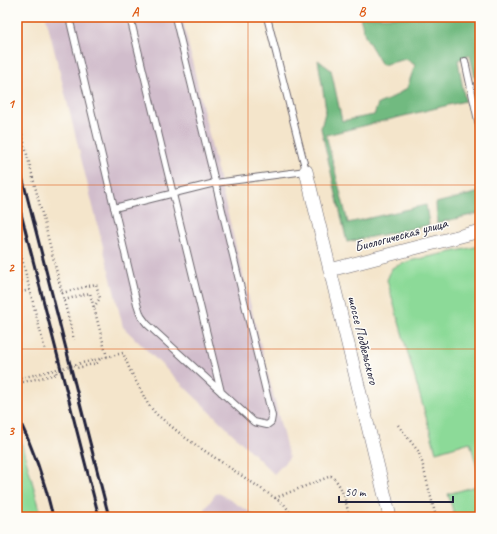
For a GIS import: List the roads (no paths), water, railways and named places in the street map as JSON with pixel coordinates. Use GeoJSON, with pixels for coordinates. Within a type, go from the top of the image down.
{"type":"FeatureCollection","features":[{"type":"Feature","properties":{"kind":"street","name":"шоссе Подбельского"},"geometry":{"type":"LineString","coordinates":[[306,171],[390,517]]}},
{"type":"Feature","properties":{"kind":"street","name":"Биологическая улица"},"geometry":{"type":"LineString","coordinates":[[330,270],[480,231]]}},
{"type":"Feature","properties":{"kind":"lane"},"geometry":{"type":"LineString","coordinates":[[69,17],[141,316],[147,324],[254,422],[261,425],[267,425],[271,422],[272,416],[175,17]]}},
{"type":"Feature","properties":{"kind":"lane"},"geometry":{"type":"LineString","coordinates":[[130,17],[221,392]]}},
{"type":"Feature","properties":{"kind":"lane"},"geometry":{"type":"LineString","coordinates":[[114,208],[216,183],[306,171],[267,17]]}},
{"type":"Feature","properties":{"kind":"lane"},"geometry":{"type":"LineString","coordinates":[[465,61],[480,130]]}},
{"type":"Feature","properties":{"kind":"railway"},"geometry":{"type":"LineString","coordinates":[[17,157],[109,517]]}},
{"type":"Feature","properties":{"kind":"railway"},"geometry":{"type":"LineString","coordinates":[[17,198],[99,517]]}},
{"type":"Feature","properties":{"kind":"railway"},"geometry":{"type":"LineString","coordinates":[[17,415],[38,465],[53,517]]}}]}
